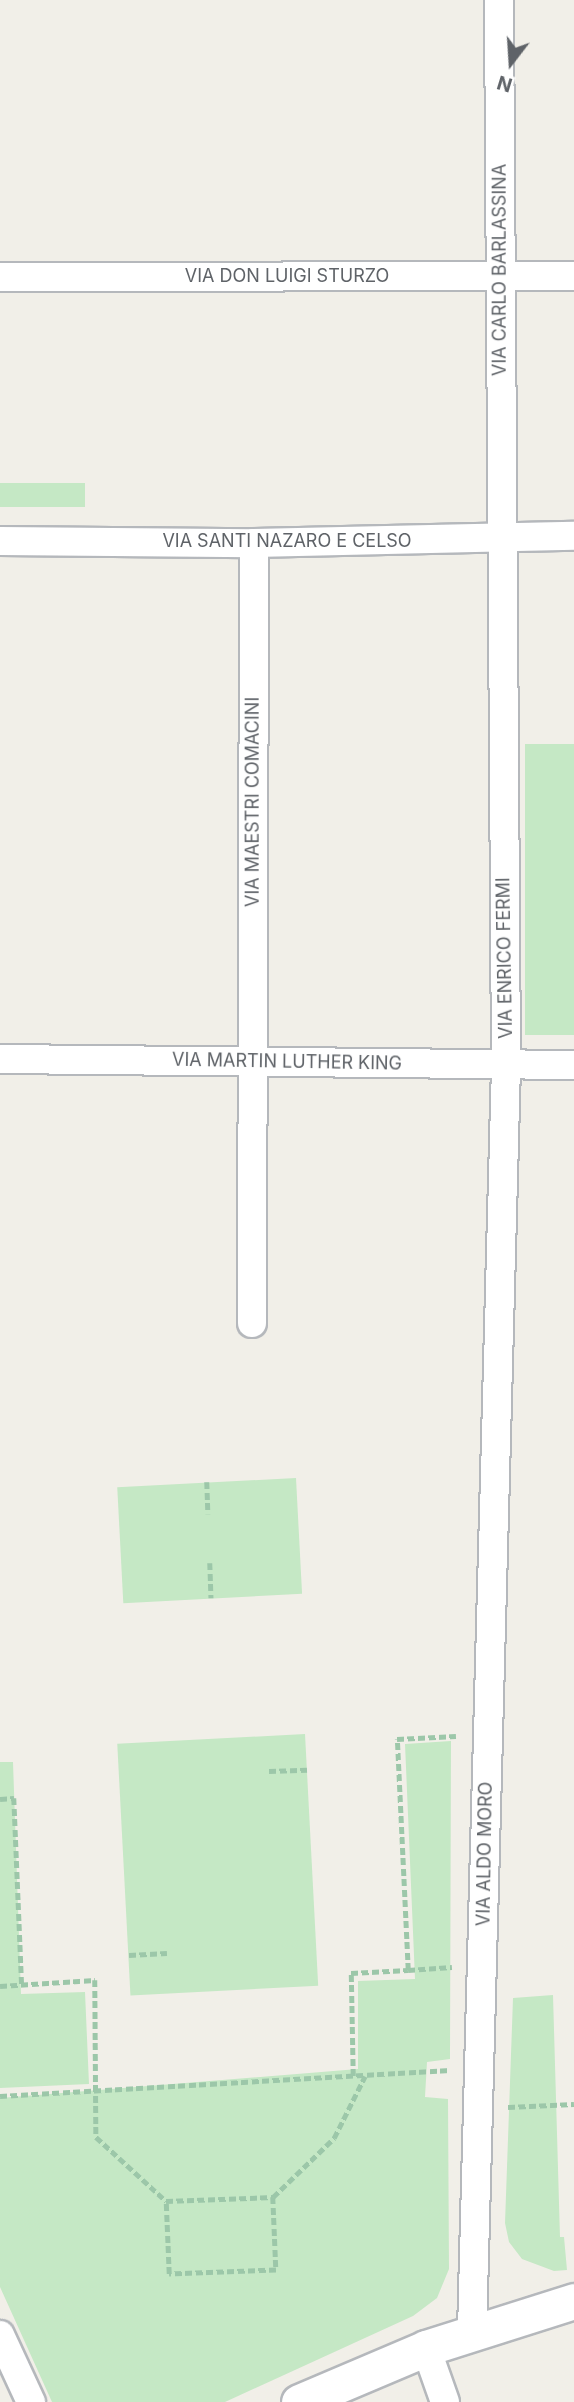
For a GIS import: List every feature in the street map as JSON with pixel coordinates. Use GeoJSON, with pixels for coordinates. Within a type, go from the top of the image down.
{"type":"FeatureCollection","features":[{"type":"Feature","properties":{"kind":"street","name":"VIA CARLO BARLASSINA"},"geometry":{"type":"LineString","coordinates":[[499,0],[501,539]]}},
{"type":"Feature","properties":{"kind":"street","name":"VIA DON LUIGI STURZO"},"geometry":{"type":"LineString","coordinates":[[0,277],[574,276]]}},
{"type":"Feature","properties":{"kind":"street","name":"VIA SANTI NAZARO E CELSO"},"geometry":{"type":"LineString","coordinates":[[0,541],[254,543],[574,536]]}},
{"type":"Feature","properties":{"kind":"street","name":"VIA ENRICO FERMI"},"geometry":{"type":"LineString","coordinates":[[498,1377],[506,1065],[501,539]]}},
{"type":"Feature","properties":{"kind":"street","name":"VIA MAESTRI COMACINI"},"geometry":{"type":"LineString","coordinates":[[252,1323],[254,543]]}},
{"type":"Feature","properties":{"kind":"street","name":"VIA MARTIN LUTHER KING"},"geometry":{"type":"LineString","coordinates":[[0,1059],[574,1065]]}},
{"type":"Feature","properties":{"kind":"street","name":"VIA ALDO MORO"},"geometry":{"type":"LineString","coordinates":[[472,2330],[498,1377]]}},
{"type":"Feature","properties":{"kind":"street"},"geometry":{"type":"LineString","coordinates":[[299,2402],[472,2330],[574,2301]]}},
{"type":"Feature","properties":{"kind":"street"},"geometry":{"type":"LineString","coordinates":[[0,2335],[30,2401]]}},
{"type":"Feature","properties":{"kind":"street"},"geometry":{"type":"LineString","coordinates":[[426,2348],[445,2402]]}},
{"type":"Feature","properties":{"kind":"path"},"geometry":{"type":"LineString","coordinates":[[207,1482],[208,1514]]}},
{"type":"Feature","properties":{"kind":"path"},"geometry":{"type":"LineString","coordinates":[[210,1563],[211,1598]]}},
{"type":"Feature","properties":{"kind":"path"},"geometry":{"type":"LineString","coordinates":[[408,1970],[397,1739],[488,1735]]}},
{"type":"Feature","properties":{"kind":"path"},"geometry":{"type":"LineString","coordinates":[[269,1771],[307,1770]]}},
{"type":"Feature","properties":{"kind":"path"},"geometry":{"type":"LineString","coordinates":[[0,1799],[14,1798],[22,1985]]}},
{"type":"Feature","properties":{"kind":"path"},"geometry":{"type":"LineString","coordinates":[[129,1955],[167,1953]]}},
{"type":"Feature","properties":{"kind":"path"},"geometry":{"type":"LineString","coordinates":[[353,2076],[351,1973],[482,1965]]}},
{"type":"Feature","properties":{"kind":"path"},"geometry":{"type":"LineString","coordinates":[[0,1986],[95,1980],[96,2137],[166,2201],[273,2197],[334,2138],[365,2075]]}},
{"type":"Feature","properties":{"kind":"path"},"geometry":{"type":"LineString","coordinates":[[0,2096],[479,2068]]}},
{"type":"Feature","properties":{"kind":"path"},"geometry":{"type":"LineString","coordinates":[[478,2108],[574,2104]]}},
{"type":"Feature","properties":{"kind":"path"},"geometry":{"type":"LineString","coordinates":[[166,2201],[169,2274],[276,2270],[273,2197]]}},
{"type":"Feature","properties":{"kind":"green space"},"geometry":{"type":"Polygon","coordinates":[[[0,483],[85,483],[85,507],[0,507],[0,483]]]}},
{"type":"Feature","properties":{"kind":"green space"},"geometry":{"type":"Polygon","coordinates":[[[525,744],[574,744],[574,1035],[525,1035],[525,744]]]}},
{"type":"Feature","properties":{"kind":"green space"},"geometry":{"type":"Polygon","coordinates":[[[296,1478],[302,1594],[123,1603],[117,1487],[296,1478]]]}},
{"type":"Feature","properties":{"kind":"green space"},"geometry":{"type":"Polygon","coordinates":[[[305,1734],[318,1986],[130,1995],[117,1744],[305,1734]]]}},
{"type":"Feature","properties":{"kind":"green space"},"geometry":{"type":"Polygon","coordinates":[[[451,1741],[450,2059],[427,2062],[425,2097],[448,2099],[449,2269],[437,2298],[413,2316],[225,2402],[52,2402],[0,2287],[0,2098],[358,2069],[358,1981],[415,1979],[405,1744],[451,1741]]]}},
{"type":"Feature","properties":{"kind":"green space"},"geometry":{"type":"Polygon","coordinates":[[[0,1762],[13,1762],[21,1994],[85,1992],[89,2084],[0,2088],[0,1762]]]}},
{"type":"Feature","properties":{"kind":"green space"},"geometry":{"type":"Polygon","coordinates":[[[553,1995],[560,2237],[564,2237],[567,2270],[554,2271],[522,2259],[509,2242],[505,2223],[513,1998],[553,1995]]]}}]}
